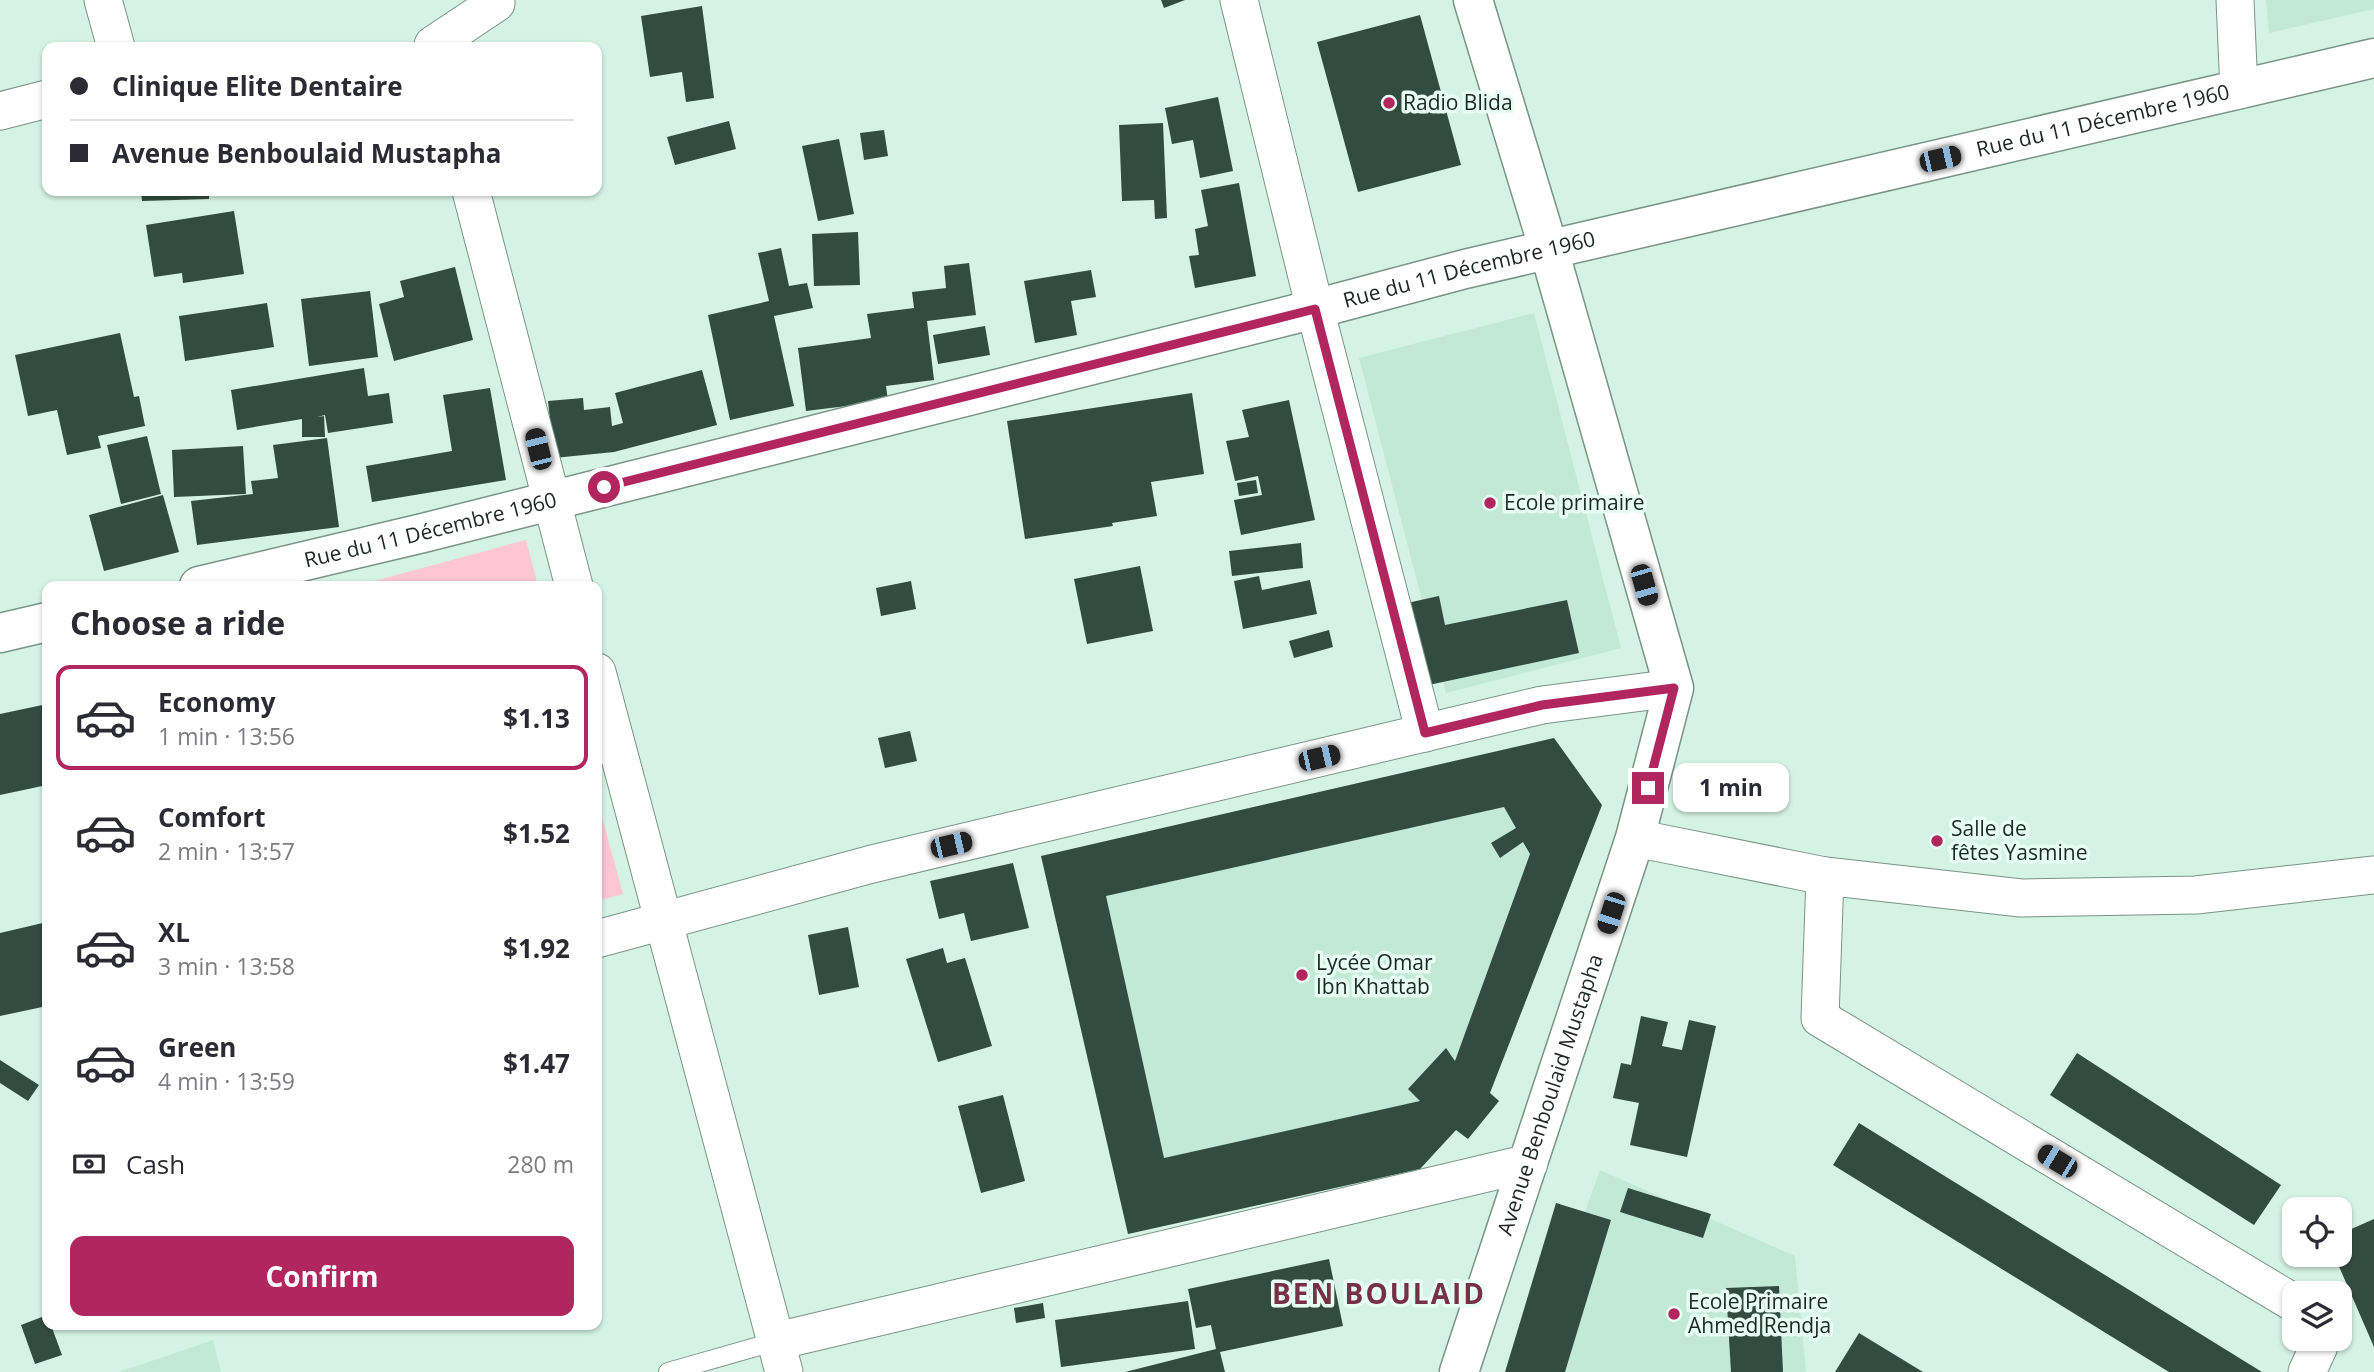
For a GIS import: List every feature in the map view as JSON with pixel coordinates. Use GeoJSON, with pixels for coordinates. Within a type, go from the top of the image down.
{"type":"FeatureCollection","features":[{"type":"Feature","properties":{"kind":"main road"},"geometry":{"type":"LineString","coordinates":[[1473,0],[1549,250],[1674,688]]}},
{"type":"Feature","properties":{"kind":"main road","name":"Rue du 11 Décembre 1960"},"geometry":{"type":"LineString","coordinates":[[255,580],[551,500],[1465,269],[2374,58]]}},
{"type":"Feature","properties":{"kind":"main road"},"geometry":{"type":"LineString","coordinates":[[0,633],[42,623]]}},
{"type":"Feature","properties":{"kind":"main road","name":"Avenue Benboulaid Mustapha"},"geometry":{"type":"LineString","coordinates":[[1459,1372],[1635,838],[1674,688]]}},
{"type":"Feature","properties":{"kind":"street"},"geometry":{"type":"LineString","coordinates":[[103,0],[115,42]]}},
{"type":"Feature","properties":{"kind":"street"},"geometry":{"type":"LineString","coordinates":[[438,42],[496,3],[496,0]]}},
{"type":"Feature","properties":{"kind":"street"},"geometry":{"type":"LineString","coordinates":[[1239,0],[1315,309],[1425,733]]}},
{"type":"Feature","properties":{"kind":"street"},"geometry":{"type":"LineString","coordinates":[[2235,0],[2239,90]]}},
{"type":"Feature","properties":{"kind":"street"},"geometry":{"type":"LineString","coordinates":[[0,111],[42,100]]}},
{"type":"Feature","properties":{"kind":"street"},"geometry":{"type":"LineString","coordinates":[[472,196],[573,581]]}},
{"type":"Feature","properties":{"kind":"street"},"geometry":{"type":"LineString","coordinates":[[602,938],[872,864],[1542,705],[1674,688]]}},
{"type":"Feature","properties":{"kind":"street"},"geometry":{"type":"LineString","coordinates":[[602,691],[780,1357],[1529,1163]]}},
{"type":"Feature","properties":{"kind":"street"},"geometry":{"type":"LineString","coordinates":[[1635,838],[1825,876],[2021,898],[2196,895],[2374,875]]}},
{"type":"Feature","properties":{"kind":"street"},"geometry":{"type":"LineString","coordinates":[[1825,876],[1820,1018],[2282,1296]]}},
{"type":"Feature","properties":{"kind":"street"},"geometry":{"type":"LineString","coordinates":[[2307,1372],[2317,1351]]}},
{"type":"Feature","properties":{"kind":"lane"},"geometry":{"type":"LineString","coordinates":[[668,1372],[780,1357]]}},
{"type":"Feature","properties":{"kind":"shaded area"},"geometry":{"type":"Polygon","coordinates":[[[2266,0],[2374,0],[2374,9],[2269,33],[2266,0]]]}},
{"type":"Feature","properties":{"kind":"shaded area","name":"Ecole primaire"},"geometry":{"type":"Polygon","coordinates":[[[1534,313],[1621,648],[1446,693],[1359,358],[1534,313]]]}},
{"type":"Feature","properties":{"kind":"shaded area"},"geometry":{"type":"Polygon","coordinates":[[[526,540],[537,581],[374,581],[526,540]]]}},
{"type":"Feature","properties":{"kind":"shaded area","name":"Lycée Omar Ibn Khattab"},"geometry":{"type":"Polygon","coordinates":[[[1554,738],[1602,805],[1490,1092],[1499,1101],[1468,1139],[1456,1130],[1420,1169],[1128,1234],[1041,856],[1554,738]]]}},
{"type":"Feature","properties":{"kind":"shaded area"},"geometry":{"type":"Polygon","coordinates":[[[602,817],[623,894],[602,900],[602,817]]]}},
{"type":"Feature","properties":{"kind":"shaded area","name":"Ecole Primaire Ahmed Rendja"},"geometry":{"type":"Polygon","coordinates":[[[1600,1170],[1795,1256],[1806,1372],[1527,1372],[1600,1170]]]}},
{"type":"Feature","properties":{"kind":"shaded area"},"geometry":{"type":"Polygon","coordinates":[[[213,1340],[221,1372],[119,1372],[213,1340]]]}},
{"type":"Feature","properties":{"kind":"building"},"geometry":{"type":"Polygon","coordinates":[[[1161,0],[1185,0],[1164,8],[1161,0]]]}},
{"type":"Feature","properties":{"kind":"building"},"geometry":{"type":"Polygon","coordinates":[[[702,6],[714,98],[686,102],[682,72],[650,77],[641,16],[702,6]]]}},
{"type":"Feature","properties":{"kind":"building","name":"Radio Blida"},"geometry":{"type":"Polygon","coordinates":[[[1420,15],[1461,165],[1358,192],[1317,42],[1420,15]]]}},
{"type":"Feature","properties":{"kind":"building"},"geometry":{"type":"Polygon","coordinates":[[[1218,97],[1233,171],[1200,178],[1193,140],[1172,144],[1165,108],[1218,97]]]}},
{"type":"Feature","properties":{"kind":"building"},"geometry":{"type":"Polygon","coordinates":[[[729,121],[736,149],[675,165],[667,137],[729,121]]]}},
{"type":"Feature","properties":{"kind":"building"},"geometry":{"type":"Polygon","coordinates":[[[1163,123],[1167,218],[1155,219],[1154,200],[1122,201],[1119,125],[1163,123]]]}},
{"type":"Feature","properties":{"kind":"building"},"geometry":{"type":"Polygon","coordinates":[[[884,130],[888,156],[864,160],[860,133],[884,130]]]}},
{"type":"Feature","properties":{"kind":"building"},"geometry":{"type":"Polygon","coordinates":[[[839,139],[854,214],[818,221],[802,146],[839,139]]]}},
{"type":"Feature","properties":{"kind":"building"},"geometry":{"type":"Polygon","coordinates":[[[1239,183],[1256,276],[1195,288],[1189,256],[1199,255],[1195,229],[1208,226],[1201,190],[1239,183]]]}},
{"type":"Feature","properties":{"kind":"building"},"geometry":{"type":"Polygon","coordinates":[[[142,196],[209,196],[209,199],[142,201],[142,196]]]}},
{"type":"Feature","properties":{"kind":"building"},"geometry":{"type":"Polygon","coordinates":[[[234,211],[244,274],[183,283],[182,273],[154,277],[146,225],[234,211]]]}},
{"type":"Feature","properties":{"kind":"building"},"geometry":{"type":"Polygon","coordinates":[[[858,232],[860,285],[814,286],[812,234],[858,232]]]}},
{"type":"Feature","properties":{"kind":"building"},"geometry":{"type":"Polygon","coordinates":[[[781,248],[789,286],[807,283],[813,308],[774,316],[794,406],[730,420],[708,315],[769,301],[758,253],[781,248]]]}},
{"type":"Feature","properties":{"kind":"building"},"geometry":{"type":"Polygon","coordinates":[[[969,263],[976,315],[927,321],[934,380],[886,386],[888,401],[806,411],[798,348],[871,338],[867,314],[914,308],[912,292],[946,288],[944,266],[969,263]]]}},
{"type":"Feature","properties":{"kind":"building"},"geometry":{"type":"Polygon","coordinates":[[[455,267],[473,340],[394,361],[379,304],[404,297],[400,281],[455,267]]]}},
{"type":"Feature","properties":{"kind":"building"},"geometry":{"type":"Polygon","coordinates":[[[1091,270],[1096,297],[1071,301],[1077,335],[1035,343],[1024,281],[1091,270]]]}},
{"type":"Feature","properties":{"kind":"building"},"geometry":{"type":"Polygon","coordinates":[[[370,291],[378,357],[309,366],[301,299],[370,291]]]}},
{"type":"Feature","properties":{"kind":"building"},"geometry":{"type":"Polygon","coordinates":[[[267,303],[274,347],[185,361],[179,316],[267,303]]]}},
{"type":"Feature","properties":{"kind":"building"},"geometry":{"type":"Polygon","coordinates":[[[985,326],[990,355],[938,364],[933,335],[985,326]]]}},
{"type":"Feature","properties":{"kind":"building"},"geometry":{"type":"Polygon","coordinates":[[[120,333],[134,397],[139,396],[145,426],[98,436],[101,448],[67,455],[57,410],[28,416],[15,355],[120,333]]]}},
{"type":"Feature","properties":{"kind":"building"},"geometry":{"type":"Polygon","coordinates":[[[364,368],[368,396],[389,393],[393,423],[328,433],[325,415],[317,417],[324,416],[325,437],[302,437],[302,419],[237,430],[231,390],[364,368]]]}},
{"type":"Feature","properties":{"kind":"building"},"geometry":{"type":"Polygon","coordinates":[[[702,370],[717,425],[614,452],[554,458],[548,401],[583,398],[584,410],[610,407],[612,426],[623,423],[615,393],[702,370]]]}},
{"type":"Feature","properties":{"kind":"building"},"geometry":{"type":"Polygon","coordinates":[[[490,388],[506,480],[372,502],[366,466],[452,451],[443,395],[490,388]]]}},
{"type":"Feature","properties":{"kind":"building"},"geometry":{"type":"Polygon","coordinates":[[[1192,393],[1204,474],[1151,482],[1157,516],[1112,523],[1113,526],[1025,539],[1007,421],[1192,393]]]}},
{"type":"Feature","properties":{"kind":"building"},"geometry":{"type":"Polygon","coordinates":[[[1289,400],[1315,520],[1241,535],[1234,500],[1262,495],[1258,476],[1235,481],[1226,441],[1249,437],[1242,410],[1289,400]]]}},
{"type":"Feature","properties":{"kind":"building"},"geometry":{"type":"Polygon","coordinates":[[[147,436],[161,494],[121,504],[107,445],[147,436]]]}},
{"type":"Feature","properties":{"kind":"building"},"geometry":{"type":"Polygon","coordinates":[[[327,438],[339,527],[197,545],[191,501],[253,494],[251,481],[278,478],[273,445],[327,438]]]}},
{"type":"Feature","properties":{"kind":"building"},"geometry":{"type":"Polygon","coordinates":[[[243,446],[246,494],[174,497],[172,450],[243,446]]]}},
{"type":"Feature","properties":{"kind":"building"},"geometry":{"type":"Polygon","coordinates":[[[1256,480],[1258,493],[1239,496],[1237,483],[1256,480]]]}},
{"type":"Feature","properties":{"kind":"building"},"geometry":{"type":"Polygon","coordinates":[[[163,495],[179,552],[104,571],[89,515],[163,495]]]}},
{"type":"Feature","properties":{"kind":"building"},"geometry":{"type":"Polygon","coordinates":[[[1301,543],[1303,568],[1232,576],[1229,551],[1301,543]]]}},
{"type":"Feature","properties":{"kind":"building"},"geometry":{"type":"Polygon","coordinates":[[[1140,566],[1153,631],[1087,644],[1074,579],[1140,566]]]}},
{"type":"Feature","properties":{"kind":"building"},"geometry":{"type":"Polygon","coordinates":[[[1259,576],[1262,590],[1310,580],[1317,614],[1243,629],[1234,581],[1259,576]]]}},
{"type":"Feature","properties":{"kind":"building"},"geometry":{"type":"Polygon","coordinates":[[[911,581],[916,609],[881,616],[876,588],[911,581]]]}},
{"type":"Feature","properties":{"kind":"building"},"geometry":{"type":"Polygon","coordinates":[[[1439,596],[1445,625],[1567,600],[1579,653],[1424,686],[1407,603],[1439,596]]]}},
{"type":"Feature","properties":{"kind":"building"},"geometry":{"type":"Polygon","coordinates":[[[1329,630],[1333,647],[1294,658],[1289,641],[1329,630]]]}},
{"type":"Feature","properties":{"kind":"building"},"geometry":{"type":"Polygon","coordinates":[[[42,705],[42,786],[0,795],[0,714],[42,705]]]}},
{"type":"Feature","properties":{"kind":"building"},"geometry":{"type":"Polygon","coordinates":[[[910,731],[917,761],[885,768],[878,738],[910,731]]]}},
{"type":"Feature","properties":{"kind":"building"},"geometry":{"type":"Polygon","coordinates":[[[1554,738],[1602,805],[1490,1093],[1499,1101],[1468,1139],[1456,1130],[1420,1169],[1128,1234],[1041,856],[1554,738]],[[1504,807],[1106,896],[1164,1158],[1420,1101],[1408,1089],[1446,1048],[1455,1061],[1530,854],[1523,842],[1500,858],[1491,843],[1516,828],[1504,807]]]}},
{"type":"Feature","properties":{"kind":"building"},"geometry":{"type":"Polygon","coordinates":[[[1013,863],[1029,928],[971,941],[964,913],[939,919],[930,881],[1013,863]]]}},
{"type":"Feature","properties":{"kind":"building"},"geometry":{"type":"Polygon","coordinates":[[[42,923],[42,1007],[0,1016],[0,933],[42,923]]]}},
{"type":"Feature","properties":{"kind":"building"},"geometry":{"type":"Polygon","coordinates":[[[848,927],[859,987],[819,995],[808,935],[848,927]]]}},
{"type":"Feature","properties":{"kind":"building"},"geometry":{"type":"Polygon","coordinates":[[[943,948],[947,963],[965,958],[992,1046],[938,1062],[906,959],[943,948]]]}},
{"type":"Feature","properties":{"kind":"building"},"geometry":{"type":"Polygon","coordinates":[[[1641,1016],[1668,1022],[1662,1046],[1682,1050],[1689,1020],[1716,1026],[1687,1157],[1630,1145],[1639,1103],[1613,1098],[1621,1063],[1631,1065],[1641,1016]]]}},
{"type":"Feature","properties":{"kind":"building"},"geometry":{"type":"Polygon","coordinates":[[[2077,1053],[2281,1185],[2254,1225],[2050,1095],[2077,1053]]]}},
{"type":"Feature","properties":{"kind":"building"},"geometry":{"type":"Polygon","coordinates":[[[0,1060],[39,1085],[28,1101],[0,1083],[0,1060]]]}},
{"type":"Feature","properties":{"kind":"building"},"geometry":{"type":"Polygon","coordinates":[[[1003,1095],[1025,1181],[981,1193],[958,1106],[1003,1095]]]}},
{"type":"Feature","properties":{"kind":"building"},"geometry":{"type":"Polygon","coordinates":[[[1859,1123],[2262,1372],[2169,1372],[1833,1165],[1859,1123]]]}},
{"type":"Feature","properties":{"kind":"building"},"geometry":{"type":"Polygon","coordinates":[[[1628,1188],[1711,1214],[1703,1238],[1620,1212],[1628,1188]]]}},
{"type":"Feature","properties":{"kind":"building"},"geometry":{"type":"Polygon","coordinates":[[[1556,1203],[1611,1220],[1565,1372],[1505,1372],[1556,1203]]]}},
{"type":"Feature","properties":{"kind":"building"},"geometry":{"type":"Polygon","coordinates":[[[2374,1219],[2374,1347],[2352,1296],[2352,1281],[2345,1281],[2339,1267],[2352,1267],[2352,1229],[2374,1219]]]}},
{"type":"Feature","properties":{"kind":"building"},"geometry":{"type":"Polygon","coordinates":[[[1329,1259],[1343,1326],[1220,1352],[1225,1372],[1125,1372],[1216,1349],[1211,1325],[1196,1328],[1188,1289],[1329,1259]]]}},
{"type":"Feature","properties":{"kind":"building"},"geometry":{"type":"Polygon","coordinates":[[[1779,1286],[1783,1372],[1731,1372],[1726,1288],[1779,1286]]]}},
{"type":"Feature","properties":{"kind":"building"},"geometry":{"type":"Polygon","coordinates":[[[1188,1301],[1195,1349],[1061,1367],[1055,1320],[1188,1301]]]}},
{"type":"Feature","properties":{"kind":"building"},"geometry":{"type":"Polygon","coordinates":[[[1043,1303],[1045,1318],[1016,1323],[1014,1308],[1043,1303]]]}},
{"type":"Feature","properties":{"kind":"building"},"geometry":{"type":"Polygon","coordinates":[[[42,1317],[42,1330],[53,1330],[62,1355],[35,1364],[21,1325],[42,1317]]]}},
{"type":"Feature","properties":{"kind":"building"},"geometry":{"type":"Polygon","coordinates":[[[1859,1333],[1923,1372],[1835,1372],[1859,1333]]]}},
{"type":"Feature","properties":{"kind":"place","name":"Radio Blida"},"geometry":{"type":"Point","coordinates":[1389,103]}},
{"type":"Feature","properties":{"kind":"place","name":"Ecole primaire"},"geometry":{"type":"Point","coordinates":[1490,503]}},
{"type":"Feature","properties":{"kind":"place","name":"Salle de fêtes Yasmine"},"geometry":{"type":"Point","coordinates":[1937,841]}},
{"type":"Feature","properties":{"kind":"place","name":"Lycée Omar Ibn Khattab"},"geometry":{"type":"Point","coordinates":[1302,975]}},
{"type":"Feature","properties":{"kind":"place","name":"Ecole Primaire Ahmed Rendja"},"geometry":{"type":"Point","coordinates":[1674,1314]}},
{"type":"Feature","properties":{"kind":"district","name":"BEN BOULAID"},"geometry":{"type":"Point","coordinates":[1379,1294]}},
{"type":"Feature","properties":{"kind":"route"},"geometry":{"type":"LineString","coordinates":[[604,487],[1315,309],[1425,733],[1542,705],[1674,688],[1648,788]]}}]}
